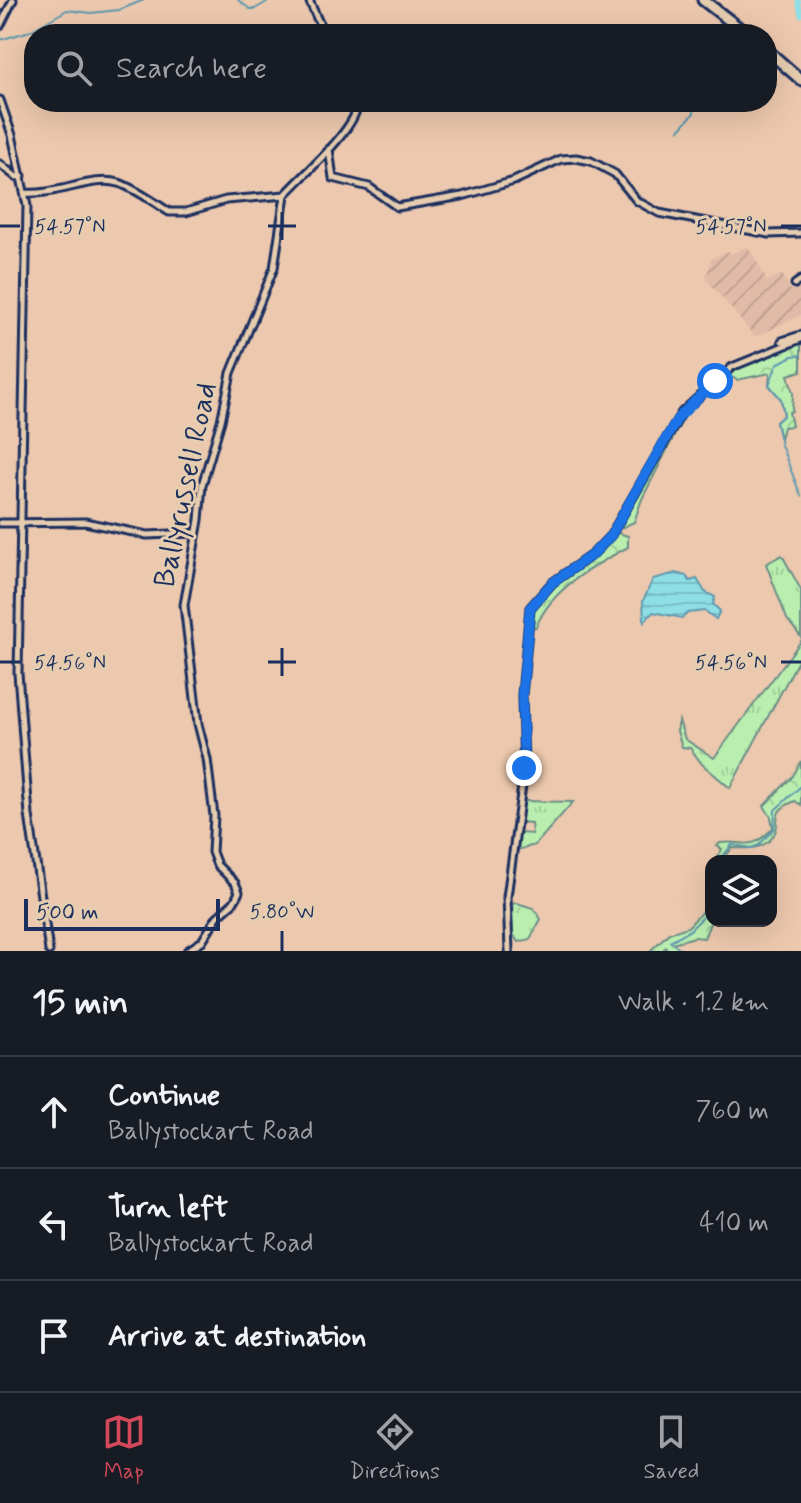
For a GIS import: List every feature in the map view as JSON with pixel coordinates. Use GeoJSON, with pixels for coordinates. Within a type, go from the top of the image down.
{"type":"FeatureCollection","features":[{"type":"Feature","properties":{"kind":"highway"},"geometry":{"type":"LineString","coordinates":[[703,0],[734,24]]}},
{"type":"Feature","properties":{"kind":"highway"},"geometry":{"type":"LineString","coordinates":[[777,59],[801,80]]}},
{"type":"Feature","properties":{"kind":"street"},"geometry":{"type":"LineString","coordinates":[[0,26],[13,0]]}},
{"type":"Feature","properties":{"kind":"street"},"geometry":{"type":"LineString","coordinates":[[309,0],[320,24]]}},
{"type":"Feature","properties":{"kind":"street"},"geometry":{"type":"LineString","coordinates":[[0,100],[25,193],[26,345],[19,524],[18,673],[29,815],[49,951]]}},
{"type":"Feature","properties":{"kind":"street"},"geometry":{"type":"LineString","coordinates":[[25,193],[42,195],[111,181],[124,185],[169,212],[177,213],[226,200],[285,195],[329,149],[354,112]]}},
{"type":"Feature","properties":{"kind":"street"},"geometry":{"type":"LineString","coordinates":[[329,149],[333,178],[369,187],[397,207],[462,196],[514,181],[561,159],[576,158],[591,161],[609,171],[637,201],[659,213],[769,234],[801,233]]}},
{"type":"Feature","properties":{"kind":"street"},"geometry":{"type":"LineString","coordinates":[[0,164],[16,177],[22,176]]}},
{"type":"Feature","properties":{"kind":"street","name":"Ballyrussell Road"},"geometry":{"type":"LineString","coordinates":[[187,951],[202,941],[217,917],[234,902],[239,892],[235,883],[217,865],[212,852],[215,822],[212,795],[185,629],[184,605],[202,485],[231,373],[274,268],[285,195]]}},
{"type":"Feature","properties":{"kind":"street"},"geometry":{"type":"LineString","coordinates":[[782,341],[801,337]]}},
{"type":"Feature","properties":{"kind":"street"},"geometry":{"type":"LineString","coordinates":[[509,951],[507,897],[524,771],[522,695],[530,608],[552,583],[593,554],[611,535],[677,419],[689,405],[732,367],[801,337]]}},
{"type":"Feature","properties":{"kind":"street"},"geometry":{"type":"LineString","coordinates":[[0,523],[85,522],[147,535],[195,533]]}},
{"type":"Feature","properties":{"kind":"shaded area"},"geometry":{"type":"Polygon","coordinates":[[[748,246],[767,281],[782,274],[791,291],[801,286],[801,315],[755,337],[706,279],[711,259],[748,246]]]}},
{"type":"Feature","properties":{"kind":"green space"},"geometry":{"type":"Polygon","coordinates":[[[801,341],[801,371],[788,375],[793,393],[792,411],[789,412],[792,426],[783,427],[780,439],[776,422],[784,415],[781,399],[769,385],[770,373],[737,380],[725,374],[744,363],[801,341]]]}},
{"type":"Feature","properties":{"kind":"green space"},"geometry":{"type":"Polygon","coordinates":[[[689,407],[642,499],[634,522],[618,527],[678,419],[689,407]]]}},
{"type":"Feature","properties":{"kind":"green space"},"geometry":{"type":"Polygon","coordinates":[[[615,532],[628,536],[628,547],[562,590],[536,627],[527,625],[534,607],[553,583],[591,556],[615,532]]]}},
{"type":"Feature","properties":{"kind":"green space"},"geometry":{"type":"Polygon","coordinates":[[[782,555],[801,590],[801,637],[787,619],[766,564],[782,555]]]}},
{"type":"Feature","properties":{"kind":"green space"},"geometry":{"type":"Polygon","coordinates":[[[801,641],[801,655],[730,788],[702,764],[690,748],[682,747],[677,731],[679,721],[685,739],[714,758],[801,641]]]}},
{"type":"Feature","properties":{"kind":"green space"},"geometry":{"type":"Polygon","coordinates":[[[801,761],[801,805],[795,801],[782,808],[773,837],[763,845],[732,848],[727,855],[719,855],[722,849],[717,846],[720,843],[753,843],[773,828],[764,806],[793,776],[801,761]]]}},
{"type":"Feature","properties":{"kind":"green space"},"geometry":{"type":"Polygon","coordinates":[[[523,801],[573,802],[535,845],[517,850],[519,833],[532,834],[531,823],[520,822],[523,801]]]}},
{"type":"Feature","properties":{"kind":"green space"},"geometry":{"type":"Polygon","coordinates":[[[511,904],[533,908],[541,919],[530,939],[518,942],[513,934],[511,904]]]}},
{"type":"Feature","properties":{"kind":"green space"},"geometry":{"type":"Polygon","coordinates":[[[705,907],[705,927],[709,927],[704,938],[672,943],[683,951],[668,951],[666,947],[662,951],[650,951],[669,933],[688,927],[705,907]]]}},
{"type":"Feature","properties":{"kind":"water"},"geometry":{"type":"Polygon","coordinates":[[[676,573],[690,581],[697,579],[705,592],[715,597],[713,604],[720,611],[716,619],[705,611],[688,613],[682,618],[653,612],[644,622],[643,601],[653,579],[676,573]]]}},
{"type":"Feature","properties":{"kind":"waterway"},"geometry":{"type":"LineString","coordinates":[[42,24],[67,10],[91,13],[119,10],[144,0]]}},
{"type":"Feature","properties":{"kind":"waterway"},"geometry":{"type":"LineString","coordinates":[[238,0],[250,9],[270,0]]}},
{"type":"Feature","properties":{"kind":"waterway"},"geometry":{"type":"LineString","coordinates":[[798,0],[801,15]]}},
{"type":"Feature","properties":{"kind":"waterway"},"geometry":{"type":"LineString","coordinates":[[0,40],[24,33]]}},
{"type":"Feature","properties":{"kind":"waterway"},"geometry":{"type":"LineString","coordinates":[[679,130],[694,112]]}},
{"type":"Feature","properties":{"kind":"waterway"},"geometry":{"type":"LineString","coordinates":[[801,355],[777,364],[769,385],[781,399],[784,415],[776,422],[781,445],[801,496]]}},
{"type":"Feature","properties":{"kind":"waterway"},"geometry":{"type":"LineString","coordinates":[[724,855],[732,845],[752,848],[759,845],[774,829],[775,810],[801,786]]}},
{"type":"Feature","properties":{"kind":"waterway"},"geometry":{"type":"LineString","coordinates":[[683,951],[670,941],[690,930],[705,915]]}},
{"type":"Feature","properties":{"kind":"route"},"geometry":{"type":"LineString","coordinates":[[524,768],[522,695],[530,608],[552,583],[593,554],[611,535],[677,419],[715,381]]}}]}
